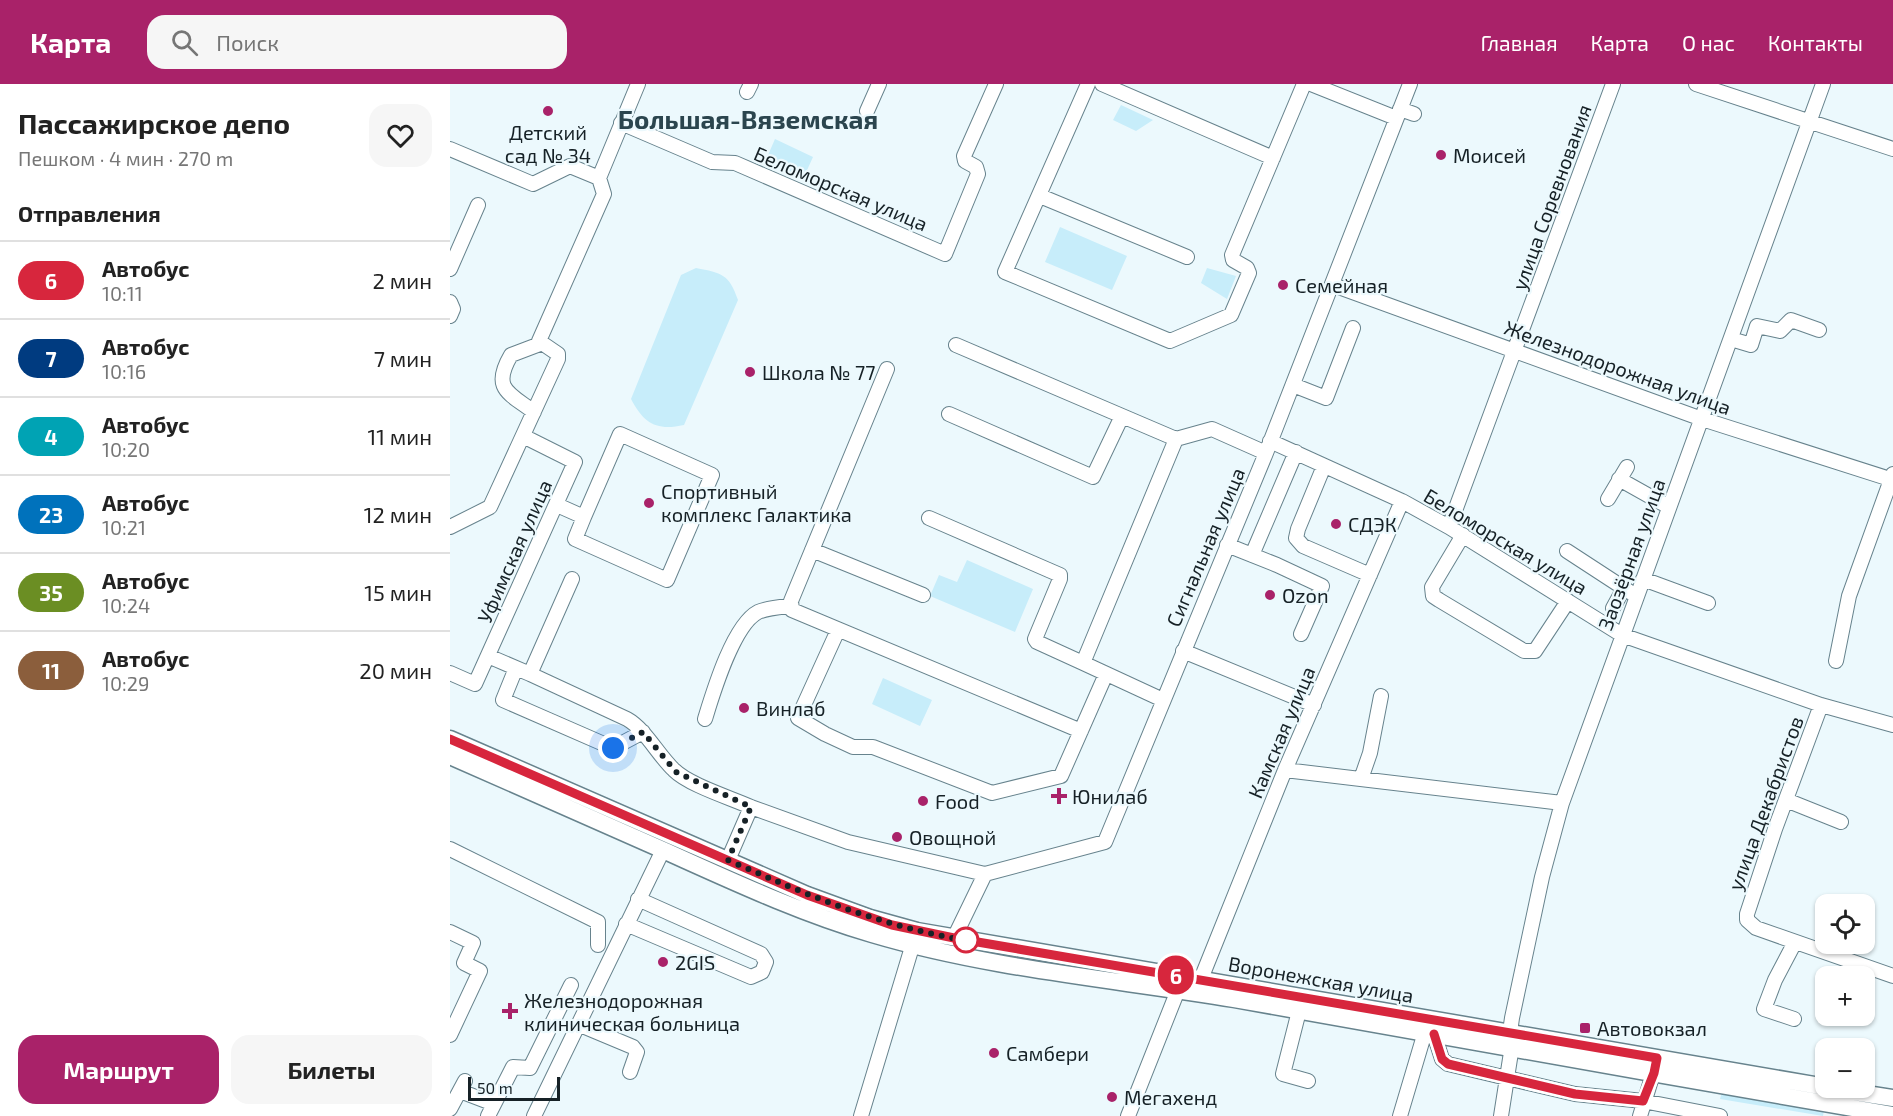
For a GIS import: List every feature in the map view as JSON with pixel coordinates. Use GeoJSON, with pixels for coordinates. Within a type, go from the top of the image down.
{"type":"FeatureCollection","features":[{"type":"Feature","properties":{"kind":"main road","name":"Воронежская улица"},"geometry":{"type":"LineString","coordinates":[[450,739],[807,895],[870,918],[915,938],[954,938],[1418,1018],[1511,1039],[1655,1065],[1845,1107],[1893,1115]]}},
{"type":"Feature","properties":{"kind":"main road","name":"Воронежская улица"},"geometry":{"type":"LineString","coordinates":[[450,756],[741,886],[818,916],[915,938],[997,963],[1178,990],[1430,1033],[1511,1039]]}},
{"type":"Feature","properties":{"kind":"main road","name":"Воронежская улица"},"geometry":{"type":"LineString","coordinates":[[1655,1065],[1815,1085]]}},
{"type":"Feature","properties":{"kind":"main road","name":"Воронежская улица"},"geometry":{"type":"LineString","coordinates":[[1875,1095],[1893,1098]]}},
{"type":"Feature","properties":{"kind":"street"},"geometry":{"type":"LineString","coordinates":[[540,344],[539,341],[604,194],[599,178],[638,84]]}},
{"type":"Feature","properties":{"kind":"street"},"geometry":{"type":"LineString","coordinates":[[867,111],[879,84]]}},
{"type":"Feature","properties":{"kind":"street","name":"Беломорская улица"},"geometry":{"type":"LineString","coordinates":[[621,123],[712,162],[735,163],[945,254],[978,174],[976,167],[965,161],[964,153],[996,84]]}},
{"type":"Feature","properties":{"kind":"street"},"geometry":{"type":"LineString","coordinates":[[1089,84],[1005,272],[1170,341],[1231,315],[1249,273],[1246,268],[1233,260],[1232,255],[1304,84]]}},
{"type":"Feature","properties":{"kind":"street"},"geometry":{"type":"LineString","coordinates":[[1102,84],[1273,158]]}},
{"type":"Feature","properties":{"kind":"street"},"geometry":{"type":"LineString","coordinates":[[1311,84],[1398,113],[1414,114]]}},
{"type":"Feature","properties":{"kind":"street","name":"Сигнальная улица"},"geometry":{"type":"LineString","coordinates":[[985,874],[1105,842],[1293,385],[1410,84]]}},
{"type":"Feature","properties":{"kind":"street","name":"улица Соревнования"},"geometry":{"type":"LineString","coordinates":[[1449,527],[1613,84]]}},
{"type":"Feature","properties":{"kind":"street"},"geometry":{"type":"LineString","coordinates":[[1696,84],[1893,149]]}},
{"type":"Feature","properties":{"kind":"street","name":"Заозёрная улица"},"geometry":{"type":"LineString","coordinates":[[1501,1116],[1508,1079],[1511,1039],[1542,877],[1562,803],[1622,634],[1630,592],[1643,579],[1823,84]]}},
{"type":"Feature","properties":{"kind":"street"},"geometry":{"type":"LineString","coordinates":[[450,149],[533,184],[570,166],[599,178]]}},
{"type":"Feature","properties":{"kind":"street"},"geometry":{"type":"LineString","coordinates":[[1040,196],[1187,257]]}},
{"type":"Feature","properties":{"kind":"street"},"geometry":{"type":"LineString","coordinates":[[450,268],[478,205]]}},
{"type":"Feature","properties":{"kind":"street","name":"Железнодорожная улица"},"geometry":{"type":"LineString","coordinates":[[1333,285],[1702,419],[1892,478]]}},
{"type":"Feature","properties":{"kind":"street"},"geometry":{"type":"LineString","coordinates":[[450,302],[453,309],[450,316]]}},
{"type":"Feature","properties":{"kind":"street"},"geometry":{"type":"LineString","coordinates":[[1731,339],[1751,345],[1757,326],[1780,331],[1791,320],[1819,330]]}},
{"type":"Feature","properties":{"kind":"street"},"geometry":{"type":"LineString","coordinates":[[1293,385],[1326,398],[1353,328]]}},
{"type":"Feature","properties":{"kind":"street"},"geometry":{"type":"LineString","coordinates":[[450,527],[490,507],[559,356],[540,344]]}},
{"type":"Feature","properties":{"kind":"street"},"geometry":{"type":"LineString","coordinates":[[534,412],[504,388],[502,376],[511,355],[540,344]]}},
{"type":"Feature","properties":{"kind":"street"},"geometry":{"type":"LineString","coordinates":[[956,345],[1176,439],[1083,663]]}},
{"type":"Feature","properties":{"kind":"street"},"geometry":{"type":"LineString","coordinates":[[790,606],[887,369]]}},
{"type":"Feature","properties":{"kind":"street"},"geometry":{"type":"LineString","coordinates":[[949,414],[1093,477],[1122,416]]}},
{"type":"Feature","properties":{"kind":"street","name":"Беломорская улица"},"geometry":{"type":"LineString","coordinates":[[1176,439],[1212,429],[1268,447],[1296,452],[1402,501],[1449,527],[1622,634],[1821,705],[1893,725]]}},
{"type":"Feature","properties":{"kind":"street"},"geometry":{"type":"LineString","coordinates":[[620,434],[712,475],[667,580],[575,539],[584,517],[620,434]]}},
{"type":"Feature","properties":{"kind":"street","name":"Уфимская улица"},"geometry":{"type":"LineString","coordinates":[[450,673],[475,684],[575,462],[523,436]]}},
{"type":"Feature","properties":{"kind":"street"},"geometry":{"type":"LineString","coordinates":[[1252,555],[1296,452]]}},
{"type":"Feature","properties":{"kind":"street"},"geometry":{"type":"LineString","coordinates":[[1324,466],[1296,538],[1303,546],[1370,575]]}},
{"type":"Feature","properties":{"kind":"street"},"geometry":{"type":"LineString","coordinates":[[1608,499],[1623,473],[1669,507]]}},
{"type":"Feature","properties":{"kind":"street"},"geometry":{"type":"LineString","coordinates":[[1836,661],[1849,596],[1892,478]]}},
{"type":"Feature","properties":{"kind":"street","name":"Камская улица"},"geometry":{"type":"LineString","coordinates":[[1201,979],[1285,770],[1402,501]]}},
{"type":"Feature","properties":{"kind":"street"},"geometry":{"type":"LineString","coordinates":[[557,505],[584,517]]}},
{"type":"Feature","properties":{"kind":"street"},"geometry":{"type":"LineString","coordinates":[[929,518],[1060,575],[1035,639],[1037,642],[1163,700]]}},
{"type":"Feature","properties":{"kind":"street"},"geometry":{"type":"LineString","coordinates":[[1463,535],[1432,587],[1433,596],[1439,600],[1524,651],[1535,651],[1568,601]]}},
{"type":"Feature","properties":{"kind":"street"},"geometry":{"type":"LineString","coordinates":[[1227,545],[1322,586],[1301,634]]}},
{"type":"Feature","properties":{"kind":"street"},"geometry":{"type":"LineString","coordinates":[[813,550],[922,595]]}},
{"type":"Feature","properties":{"kind":"street"},"geometry":{"type":"LineString","coordinates":[[1567,551],[1630,592],[1612,608]]}},
{"type":"Feature","properties":{"kind":"street"},"geometry":{"type":"LineString","coordinates":[[530,674],[572,579]]}},
{"type":"Feature","properties":{"kind":"street"},"geometry":{"type":"LineString","coordinates":[[1643,579],[1708,603]]}},
{"type":"Feature","properties":{"kind":"street"},"geometry":{"type":"LineString","coordinates":[[790,606],[795,612],[1081,731]]}},
{"type":"Feature","properties":{"kind":"street"},"geometry":{"type":"LineString","coordinates":[[705,719],[726,658],[752,617],[759,612],[790,606]]}},
{"type":"Feature","properties":{"kind":"street"},"geometry":{"type":"LineString","coordinates":[[838,630],[798,718],[854,747],[873,747],[992,793],[1061,776],[1106,674]]}},
{"type":"Feature","properties":{"kind":"street"},"geometry":{"type":"LineString","coordinates":[[1183,651],[1314,705]]}},
{"type":"Feature","properties":{"kind":"street"},"geometry":{"type":"LineString","coordinates":[[488,656],[627,718],[638,725],[676,772],[751,807],[848,842],[985,874],[954,938]]}},
{"type":"Feature","properties":{"kind":"street"},"geometry":{"type":"LineString","coordinates":[[516,668],[503,700],[613,748],[643,732]]}},
{"type":"Feature","properties":{"kind":"street"},"geometry":{"type":"LineString","coordinates":[[1361,779],[1370,753],[1381,696]]}},
{"type":"Feature","properties":{"kind":"street","name":"улица Декабристов"},"geometry":{"type":"LineString","coordinates":[[1795,942],[1756,928],[1747,920],[1747,914],[1821,705]]}},
{"type":"Feature","properties":{"kind":"street"},"geometry":{"type":"LineString","coordinates":[[1285,770],[1562,803]]}},
{"type":"Feature","properties":{"kind":"street"},"geometry":{"type":"LineString","coordinates":[[1786,800],[1841,822]]}},
{"type":"Feature","properties":{"kind":"street"},"geometry":{"type":"LineString","coordinates":[[728,860],[751,807]]}},
{"type":"Feature","properties":{"kind":"street"},"geometry":{"type":"LineString","coordinates":[[450,849],[598,922],[598,945]]}},
{"type":"Feature","properties":{"kind":"street"},"geometry":{"type":"LineString","coordinates":[[534,1116],[663,850]]}},
{"type":"Feature","properties":{"kind":"street"},"geometry":{"type":"LineString","coordinates":[[626,924],[751,977],[762,972],[766,962],[761,954],[638,899]]}},
{"type":"Feature","properties":{"kind":"street"},"geometry":{"type":"LineString","coordinates":[[450,932],[474,943],[464,963],[480,971],[450,1035]]}},
{"type":"Feature","properties":{"kind":"street"},"geometry":{"type":"LineString","coordinates":[[861,1116],[915,938]]}},
{"type":"Feature","properties":{"kind":"street"},"geometry":{"type":"LineString","coordinates":[[1794,1019],[1764,1009],[1775,980],[1795,942],[1893,976]]}},
{"type":"Feature","properties":{"kind":"street"},"geometry":{"type":"LineString","coordinates":[[450,1109],[463,1086],[491,1110],[513,1067],[530,1068],[572,985]]}},
{"type":"Feature","properties":{"kind":"street"},"geometry":{"type":"LineString","coordinates":[[1128,1116],[1178,990]]}},
{"type":"Feature","properties":{"kind":"street"},"geometry":{"type":"LineString","coordinates":[[1299,1011],[1283,1074],[1308,1081]]}},
{"type":"Feature","properties":{"kind":"street"},"geometry":{"type":"LineString","coordinates":[[578,1024],[633,1047],[637,1052],[630,1072]]}},
{"type":"Feature","properties":{"kind":"street"},"geometry":{"type":"LineString","coordinates":[[1430,1033],[1444,1062],[1575,1094],[1643,1101],[1720,1116]]}},
{"type":"Feature","properties":{"kind":"street"},"geometry":{"type":"LineString","coordinates":[[1400,1116],[1430,1033]]}},
{"type":"Feature","properties":{"kind":"street"},"geometry":{"type":"LineString","coordinates":[[1640,1116],[1655,1065]]}},
{"type":"Feature","properties":{"kind":"street"},"geometry":{"type":"LineString","coordinates":[[1830,1116],[1845,1107]]}},
{"type":"Feature","properties":{"kind":"shaded area"},"geometry":{"type":"Polygon","coordinates":[[[1121,105],[1153,120],[1136,131],[1113,120],[1121,105]]]}},
{"type":"Feature","properties":{"kind":"shaded area"},"geometry":{"type":"Polygon","coordinates":[[[775,139],[813,157],[803,179],[765,162],[775,139]]]}},
{"type":"Feature","properties":{"kind":"shaded area"},"geometry":{"type":"Polygon","coordinates":[[[1060,227],[1127,256],[1112,290],[1045,262],[1060,227]]]}},
{"type":"Feature","properties":{"kind":"shaded area"},"geometry":{"type":"Polygon","coordinates":[[[696,268],[723,276],[728,280],[738,300],[684,425],[659,426],[646,420],[631,399],[681,275],[696,268]]]}},
{"type":"Feature","properties":{"kind":"shaded area"},"geometry":{"type":"Polygon","coordinates":[[[1207,268],[1236,276],[1227,299],[1201,283],[1207,268]]]}},
{"type":"Feature","properties":{"kind":"shaded area"},"geometry":{"type":"Polygon","coordinates":[[[967,560],[1033,589],[1015,632],[930,596],[939,575],[957,582],[967,560]]]}},
{"type":"Feature","properties":{"kind":"shaded area"},"geometry":{"type":"Polygon","coordinates":[[[883,678],[932,700],[920,726],[872,704],[883,678]]]}},
{"type":"Feature","properties":{"kind":"shaded area"},"geometry":{"type":"Polygon","coordinates":[[[1722,1092],[1824,1110],[1823,1116],[1720,1099],[1722,1092]]]}},
{"type":"Feature","properties":{"kind":"bus line","name":"6"},"geometry":{"type":"LineString","coordinates":[[450,739],[807,895],[904,928],[1657,1058],[1643,1101],[1575,1094],[1448,1064],[1442,1059],[1434,1034]]}},
{"type":"Feature","properties":{"kind":"place","name":"Детский сад № 34"},"geometry":{"type":"Point","coordinates":[548,111]}},
{"type":"Feature","properties":{"kind":"place","name":"Моисей"},"geometry":{"type":"Point","coordinates":[1441,155]}},
{"type":"Feature","properties":{"kind":"place","name":"Семейная"},"geometry":{"type":"Point","coordinates":[1283,285]}},
{"type":"Feature","properties":{"kind":"place","name":"Школа № 77"},"geometry":{"type":"Point","coordinates":[750,372]}},
{"type":"Feature","properties":{"kind":"place","name":"Спортивный комплекс Галактика"},"geometry":{"type":"Point","coordinates":[649,503]}},
{"type":"Feature","properties":{"kind":"place","name":"СДЭК"},"geometry":{"type":"Point","coordinates":[1336,524]}},
{"type":"Feature","properties":{"kind":"place","name":"Ozon"},"geometry":{"type":"Point","coordinates":[1270,595]}},
{"type":"Feature","properties":{"kind":"place","name":"Винлаб"},"geometry":{"type":"Point","coordinates":[744,708]}},
{"type":"Feature","properties":{"kind":"place","name":"Юнилаб"},"geometry":{"type":"Point","coordinates":[1059,796]}},
{"type":"Feature","properties":{"kind":"place","name":"Food"},"geometry":{"type":"Point","coordinates":[923,801]}},
{"type":"Feature","properties":{"kind":"place","name":"Овощной"},"geometry":{"type":"Point","coordinates":[897,837]}},
{"type":"Feature","properties":{"kind":"place","name":"2GIS"},"geometry":{"type":"Point","coordinates":[663,962]}},
{"type":"Feature","properties":{"kind":"place","name":"Железнодорожная клиническая больница"},"geometry":{"type":"Point","coordinates":[510,1011]}},
{"type":"Feature","properties":{"kind":"place","name":"Автовокзал"},"geometry":{"type":"Point","coordinates":[1585,1028]}},
{"type":"Feature","properties":{"kind":"place","name":"Самбери"},"geometry":{"type":"Point","coordinates":[994,1053]}},
{"type":"Feature","properties":{"kind":"place","name":"Мегахенд"},"geometry":{"type":"Point","coordinates":[1112,1097]}},
{"type":"Feature","properties":{"kind":"district","name":"Большая-Вяземская"},"geometry":{"type":"Point","coordinates":[748,118]}},
{"type":"Feature","properties":{"kind":"route"},"geometry":{"type":"LineString","coordinates":[[613,748],[643,732],[647,740],[676,772],[751,807],[728,860],[807,895],[870,918],[917,931],[970,941],[966,940]]}}]}
